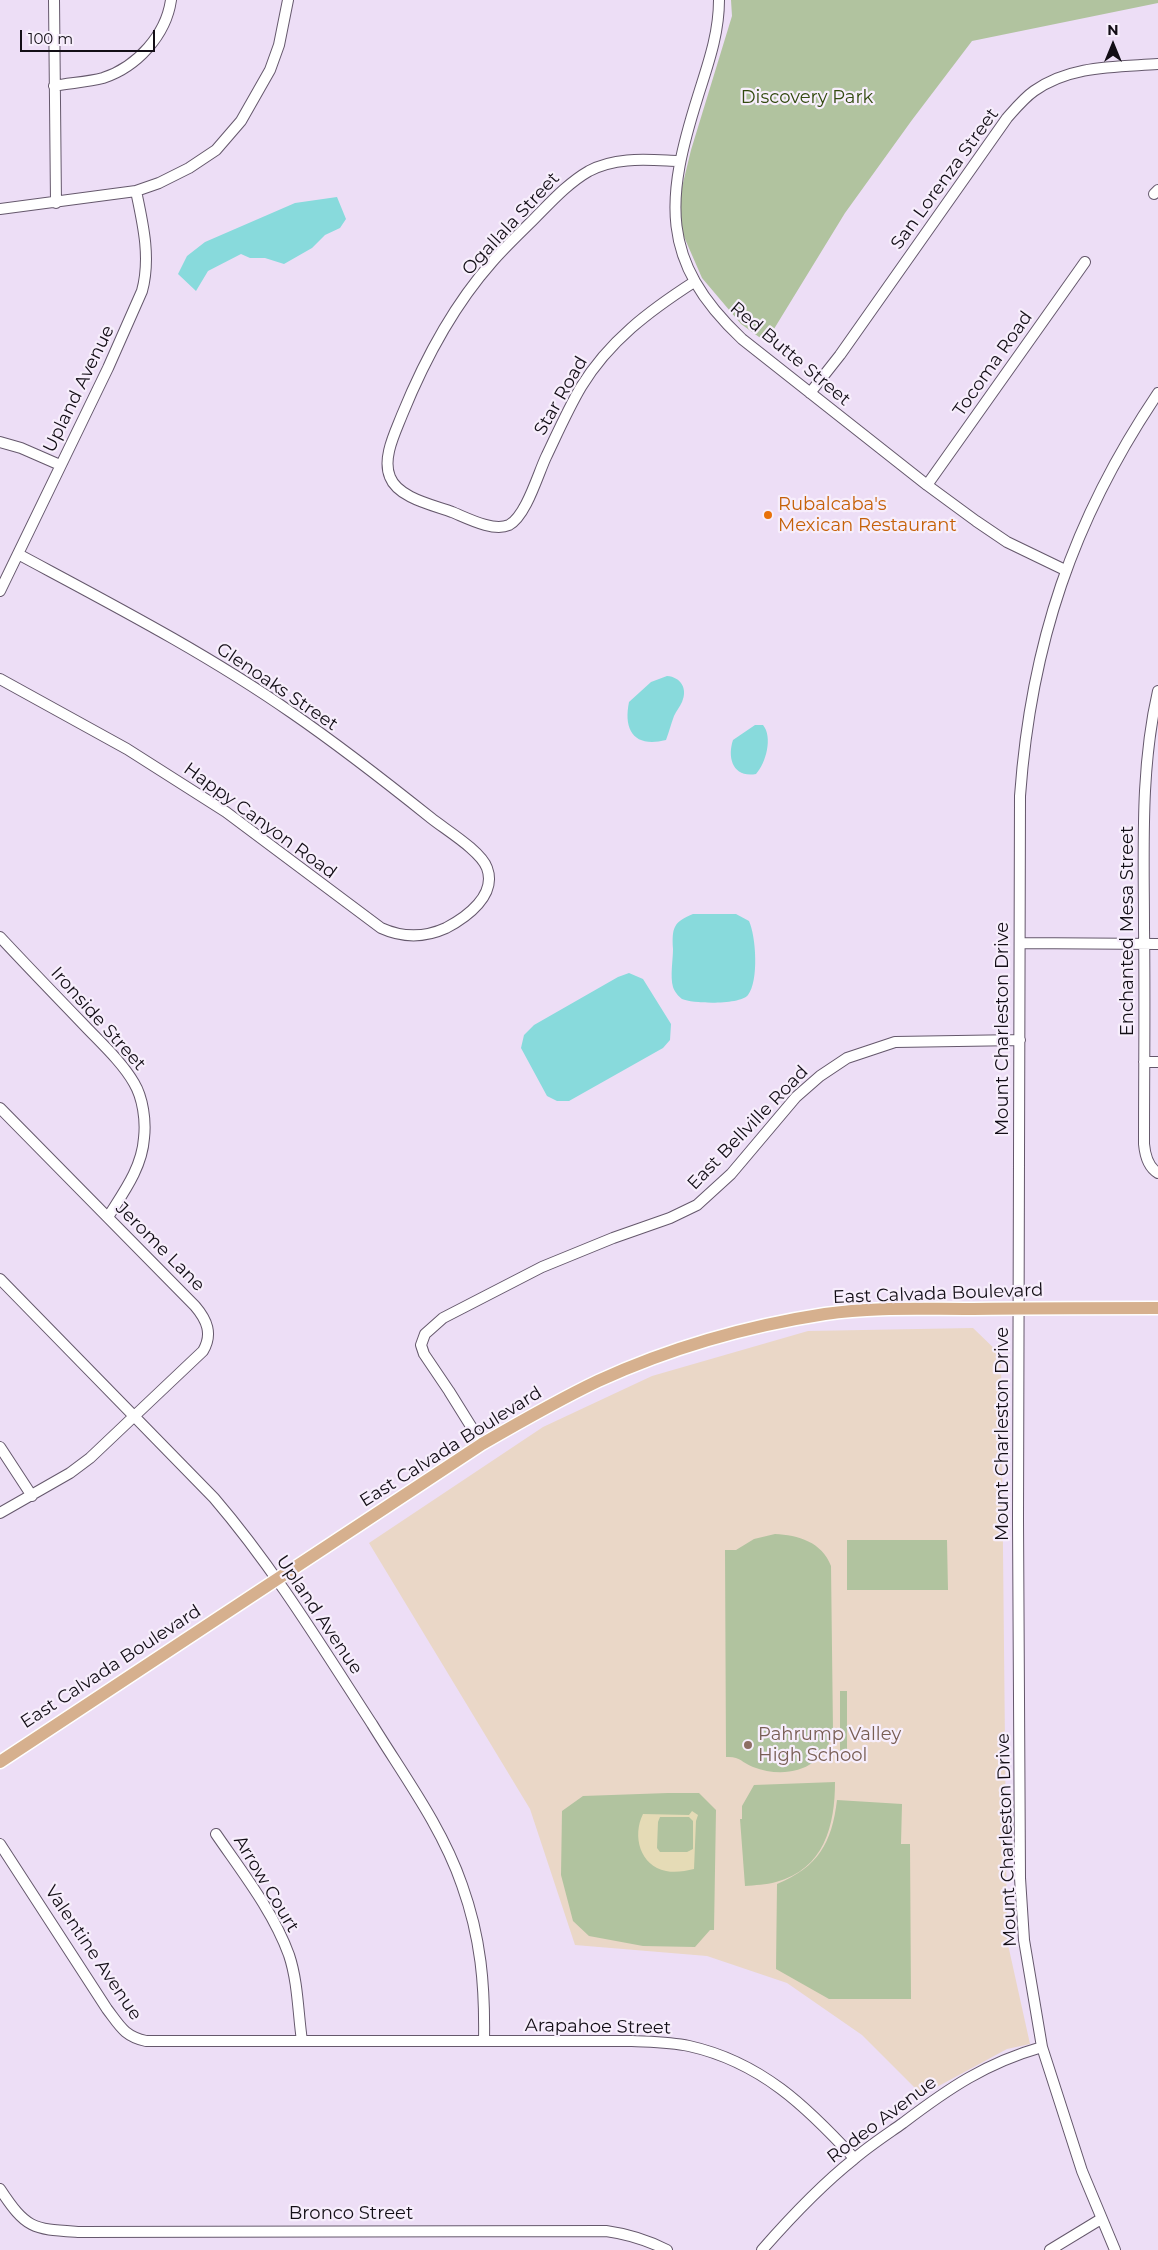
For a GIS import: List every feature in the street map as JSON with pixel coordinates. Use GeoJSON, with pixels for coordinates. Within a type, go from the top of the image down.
{"type":"FeatureCollection","features":[{"type":"Feature","properties":{"kind":"main road","name":"East Calvada Boulevard"},"geometry":{"type":"LineString","coordinates":[[0,1762],[482,1444],[551,1404],[598,1381],[656,1357],[712,1339],[791,1320],[865,1310],[1158,1308]]}},
{"type":"Feature","properties":{"kind":"street"},"geometry":{"type":"LineString","coordinates":[[54,0],[56,203]]}},
{"type":"Feature","properties":{"kind":"street"},"geometry":{"type":"LineString","coordinates":[[54,86],[102,78],[124,68],[142,55],[157,37],[167,16],[170,0]]}},
{"type":"Feature","properties":{"kind":"street"},"geometry":{"type":"LineString","coordinates":[[0,209],[136,192],[189,168],[216,150],[241,121],[270,70],[279,45],[288,0]]}},
{"type":"Feature","properties":{"kind":"street","name":"Red Butte Street"},"geometry":{"type":"LineString","coordinates":[[719,0],[716,36],[679,162],[675,189],[676,231],[684,262],[694,282],[722,321],[742,339],[927,485],[1007,542],[1065,570]]}},
{"type":"Feature","properties":{"kind":"street","name":"San Lorenza Street"},"geometry":{"type":"LineString","coordinates":[[810,393],[840,355],[1007,118],[1026,98],[1034,91],[1059,77],[1084,70],[1158,64]]}},
{"type":"Feature","properties":{"kind":"street","name":"Ogallala Street"},"geometry":{"type":"LineString","coordinates":[[504,526],[493,526],[409,495],[396,487],[390,478],[388,470],[389,454],[394,435],[424,366],[454,314],[492,262],[571,183],[589,171],[624,160],[679,162]]}},
{"type":"Feature","properties":{"kind":"street","name":"Upland Avenue"},"geometry":{"type":"LineString","coordinates":[[0,591],[108,368],[142,291],[146,279],[146,248],[136,192]]}},
{"type":"Feature","properties":{"kind":"street","name":"Tocoma Road"},"geometry":{"type":"LineString","coordinates":[[927,485],[1085,262]]}},
{"type":"Feature","properties":{"kind":"street","name":"Star Road"},"geometry":{"type":"LineString","coordinates":[[504,526],[511,524],[518,516],[581,387],[602,358],[628,329],[654,308],[694,282]]}},
{"type":"Feature","properties":{"kind":"street","name":"Mount Charleston Drive"},"geometry":{"type":"LineString","coordinates":[[1115,2250],[1082,2171],[1042,2047],[1024,1940],[1020,1878],[1018,1530],[1020,796],[1024,745],[1041,648],[1065,570],[1100,488],[1158,393]]}},
{"type":"Feature","properties":{"kind":"street"},"geometry":{"type":"LineString","coordinates":[[0,442],[21,448],[60,464]]}},
{"type":"Feature","properties":{"kind":"street","name":"Glenoaks Street"},"geometry":{"type":"LineString","coordinates":[[18,554],[167,636],[292,713],[475,853],[484,862],[489,880]]}},
{"type":"Feature","properties":{"kind":"street","name":"Happy Canyon Road"},"geometry":{"type":"LineString","coordinates":[[0,679],[127,749],[226,812],[381,928],[395,934],[412,936],[429,934],[452,925],[475,908],[485,896],[489,880]]}},
{"type":"Feature","properties":{"kind":"street","name":"Enchanted Mesa Street"},"geometry":{"type":"LineString","coordinates":[[1156,1172],[1146,1158],[1144,1144],[1144,822],[1146,766],[1152,716],[1158,691]]}},
{"type":"Feature","properties":{"kind":"street","name":"Ironside Street"},"geometry":{"type":"LineString","coordinates":[[0,937],[106,1048],[134,1082],[138,1090],[144,1115],[144,1138],[141,1155],[134,1174],[108,1217]]}},
{"type":"Feature","properties":{"kind":"street"},"geometry":{"type":"LineString","coordinates":[[1020,944],[1158,944]]}},
{"type":"Feature","properties":{"kind":"street","name":"East Bellville Road"},"geometry":{"type":"LineString","coordinates":[[482,1444],[424,1354],[421,1345],[430,1327],[542,1267],[613,1238],[670,1218],[697,1205],[731,1174],[796,1097],[835,1065],[847,1058],[895,1042],[1020,1040]]}},
{"type":"Feature","properties":{"kind":"street"},"geometry":{"type":"LineString","coordinates":[[1144,1062],[1158,1062]]}},
{"type":"Feature","properties":{"kind":"street","name":"Jerome Lane"},"geometry":{"type":"LineString","coordinates":[[0,1108],[195,1306],[208,1325],[208,1342],[203,1351],[135,1417]]}},
{"type":"Feature","properties":{"kind":"street","name":"Upland Avenue"},"geometry":{"type":"LineString","coordinates":[[0,1279],[214,1498],[239,1527],[277,1579],[425,1808],[449,1852],[462,1885],[482,1966],[485,1996],[484,2041]]}},
{"type":"Feature","properties":{"kind":"street"},"geometry":{"type":"LineString","coordinates":[[0,1513],[70,1473],[90,1458],[135,1417]]}},
{"type":"Feature","properties":{"kind":"street"},"geometry":{"type":"LineString","coordinates":[[0,1446],[32,1496]]}},
{"type":"Feature","properties":{"kind":"street","name":"Arrow Court"},"geometry":{"type":"LineString","coordinates":[[216,1834],[262,1902],[279,1932],[289,1956],[294,1974],[302,2041]]}},
{"type":"Feature","properties":{"kind":"street","name":"Valentine Avenue"},"geometry":{"type":"LineString","coordinates":[[0,1844],[107,2008],[124,2032],[133,2038],[146,2041],[302,2041]]}},
{"type":"Feature","properties":{"kind":"street","name":"Arapahoe Street"},"geometry":{"type":"LineString","coordinates":[[302,2041],[662,2042],[688,2046],[712,2053],[750,2070],[794,2097],[815,2116],[854,2158]]}},
{"type":"Feature","properties":{"kind":"street","name":"Rodeo Avenue"},"geometry":{"type":"LineString","coordinates":[[762,2250],[802,2206],[854,2158],[945,2092],[982,2069],[1014,2055],[1042,2047]]}},
{"type":"Feature","properties":{"kind":"street","name":"Bronco Street"},"geometry":{"type":"LineString","coordinates":[[0,2189],[13,2209],[33,2227],[42,2230],[80,2232],[606,2231],[626,2234],[667,2250]]}},
{"type":"Feature","properties":{"kind":"street"},"geometry":{"type":"LineString","coordinates":[[1050,2250],[1101,2219]]}},
{"type":"Feature","properties":{"kind":"shaded area"},"geometry":{"type":"Polygon","coordinates":[[[337,197],[346,219],[340,228],[325,235],[312,248],[284,264],[265,258],[250,258],[241,254],[208,271],[196,291],[178,274],[187,256],[205,242],[295,203],[337,197]]]}},
{"type":"Feature","properties":{"kind":"shaded area"},"geometry":{"type":"Polygon","coordinates":[[[667,676],[679,681],[684,688],[684,697],[674,716],[666,740],[646,742],[634,735],[630,729],[628,721],[629,702],[651,682],[667,676]]]}},
{"type":"Feature","properties":{"kind":"shaded area"},"geometry":{"type":"Polygon","coordinates":[[[755,725],[763,725],[766,730],[768,736],[767,750],[763,763],[756,774],[742,773],[734,765],[731,747],[733,740],[755,725]]]}},
{"type":"Feature","properties":{"kind":"shaded area"},"geometry":{"type":"Polygon","coordinates":[[[693,914],[736,914],[749,921],[755,947],[755,969],[754,980],[748,995],[736,1001],[696,1002],[682,999],[674,990],[672,978],[675,927],[681,920],[693,914]]]}},
{"type":"Feature","properties":{"kind":"shaded area"},"geometry":{"type":"Polygon","coordinates":[[[629,973],[643,979],[671,1024],[670,1040],[663,1048],[569,1101],[557,1101],[547,1096],[521,1048],[524,1035],[534,1025],[618,977],[629,973]]]}},
{"type":"Feature","properties":{"kind":"shaded area","name":"Pahrump Valley High School"},"geometry":{"type":"Polygon","coordinates":[[[973,1328],[1001,1355],[1007,1940],[1030,2044],[1007,2049],[922,2095],[862,2035],[787,1983],[707,1956],[575,1945],[530,1809],[369,1543],[543,1427],[652,1376],[808,1331],[973,1328]]]}},
{"type":"Feature","properties":{"kind":"green space","name":"Discovery Park"},"geometry":{"type":"Polygon","coordinates":[[[731,0],[1158,0],[1158,3],[972,41],[845,213],[766,342],[741,324],[702,278],[675,216],[691,150],[732,16],[731,0]]]}},
{"type":"Feature","properties":{"kind":"green space"},"geometry":{"type":"Polygon","coordinates":[[[775,1534],[792,1536],[808,1541],[822,1551],[831,1566],[833,1732],[828,1745],[813,1763],[791,1771],[779,1772],[766,1771],[753,1767],[738,1758],[726,1757],[725,1550],[736,1550],[754,1539],[775,1534]]]}},
{"type":"Feature","properties":{"kind":"green space"},"geometry":{"type":"Polygon","coordinates":[[[847,1540],[947,1540],[948,1590],[847,1590],[847,1540]]]}},
{"type":"Feature","properties":{"kind":"green space"},"geometry":{"type":"Polygon","coordinates":[[[840,1691],[847,1691],[847,1751],[840,1751],[840,1691]]]}},
{"type":"Feature","properties":{"kind":"green space"},"geometry":{"type":"Polygon","coordinates":[[[835,1782],[833,1814],[829,1830],[824,1844],[816,1856],[792,1876],[772,1883],[745,1886],[740,1819],[742,1819],[742,1806],[754,1785],[835,1782]]]}},
{"type":"Feature","properties":{"kind":"green space"},"geometry":{"type":"Polygon","coordinates":[[[699,1793],[716,1810],[714,1930],[710,1930],[695,1947],[643,1946],[589,1936],[573,1921],[561,1875],[562,1811],[583,1796],[699,1793]]]}},
{"type":"Feature","properties":{"kind":"green space"},"geometry":{"type":"Polygon","coordinates":[[[837,1800],[902,1804],[901,1844],[910,1844],[911,1999],[829,1999],[776,1969],[777,1884],[803,1870],[821,1852],[831,1829],[837,1800]]]}},
{"type":"Feature","properties":{"kind":"sand"},"geometry":{"type":"Polygon","coordinates":[[[692,1811],[698,1815],[696,1821],[694,1869],[670,1872],[657,1868],[644,1857],[641,1849],[638,1831],[643,1814],[689,1815],[692,1811]],[[660,1817],[658,1822],[657,1848],[660,1852],[687,1852],[693,1849],[693,1821],[689,1817],[660,1817]]]}},
{"type":"Feature","properties":{"kind":"place","name":"Rubalcaba's Mexican Restaurant"},"geometry":{"type":"Point","coordinates":[768,515]}},
{"type":"Feature","properties":{"kind":"place","name":"Pahrump Valley High School"},"geometry":{"type":"Point","coordinates":[748,1745]}}]}
